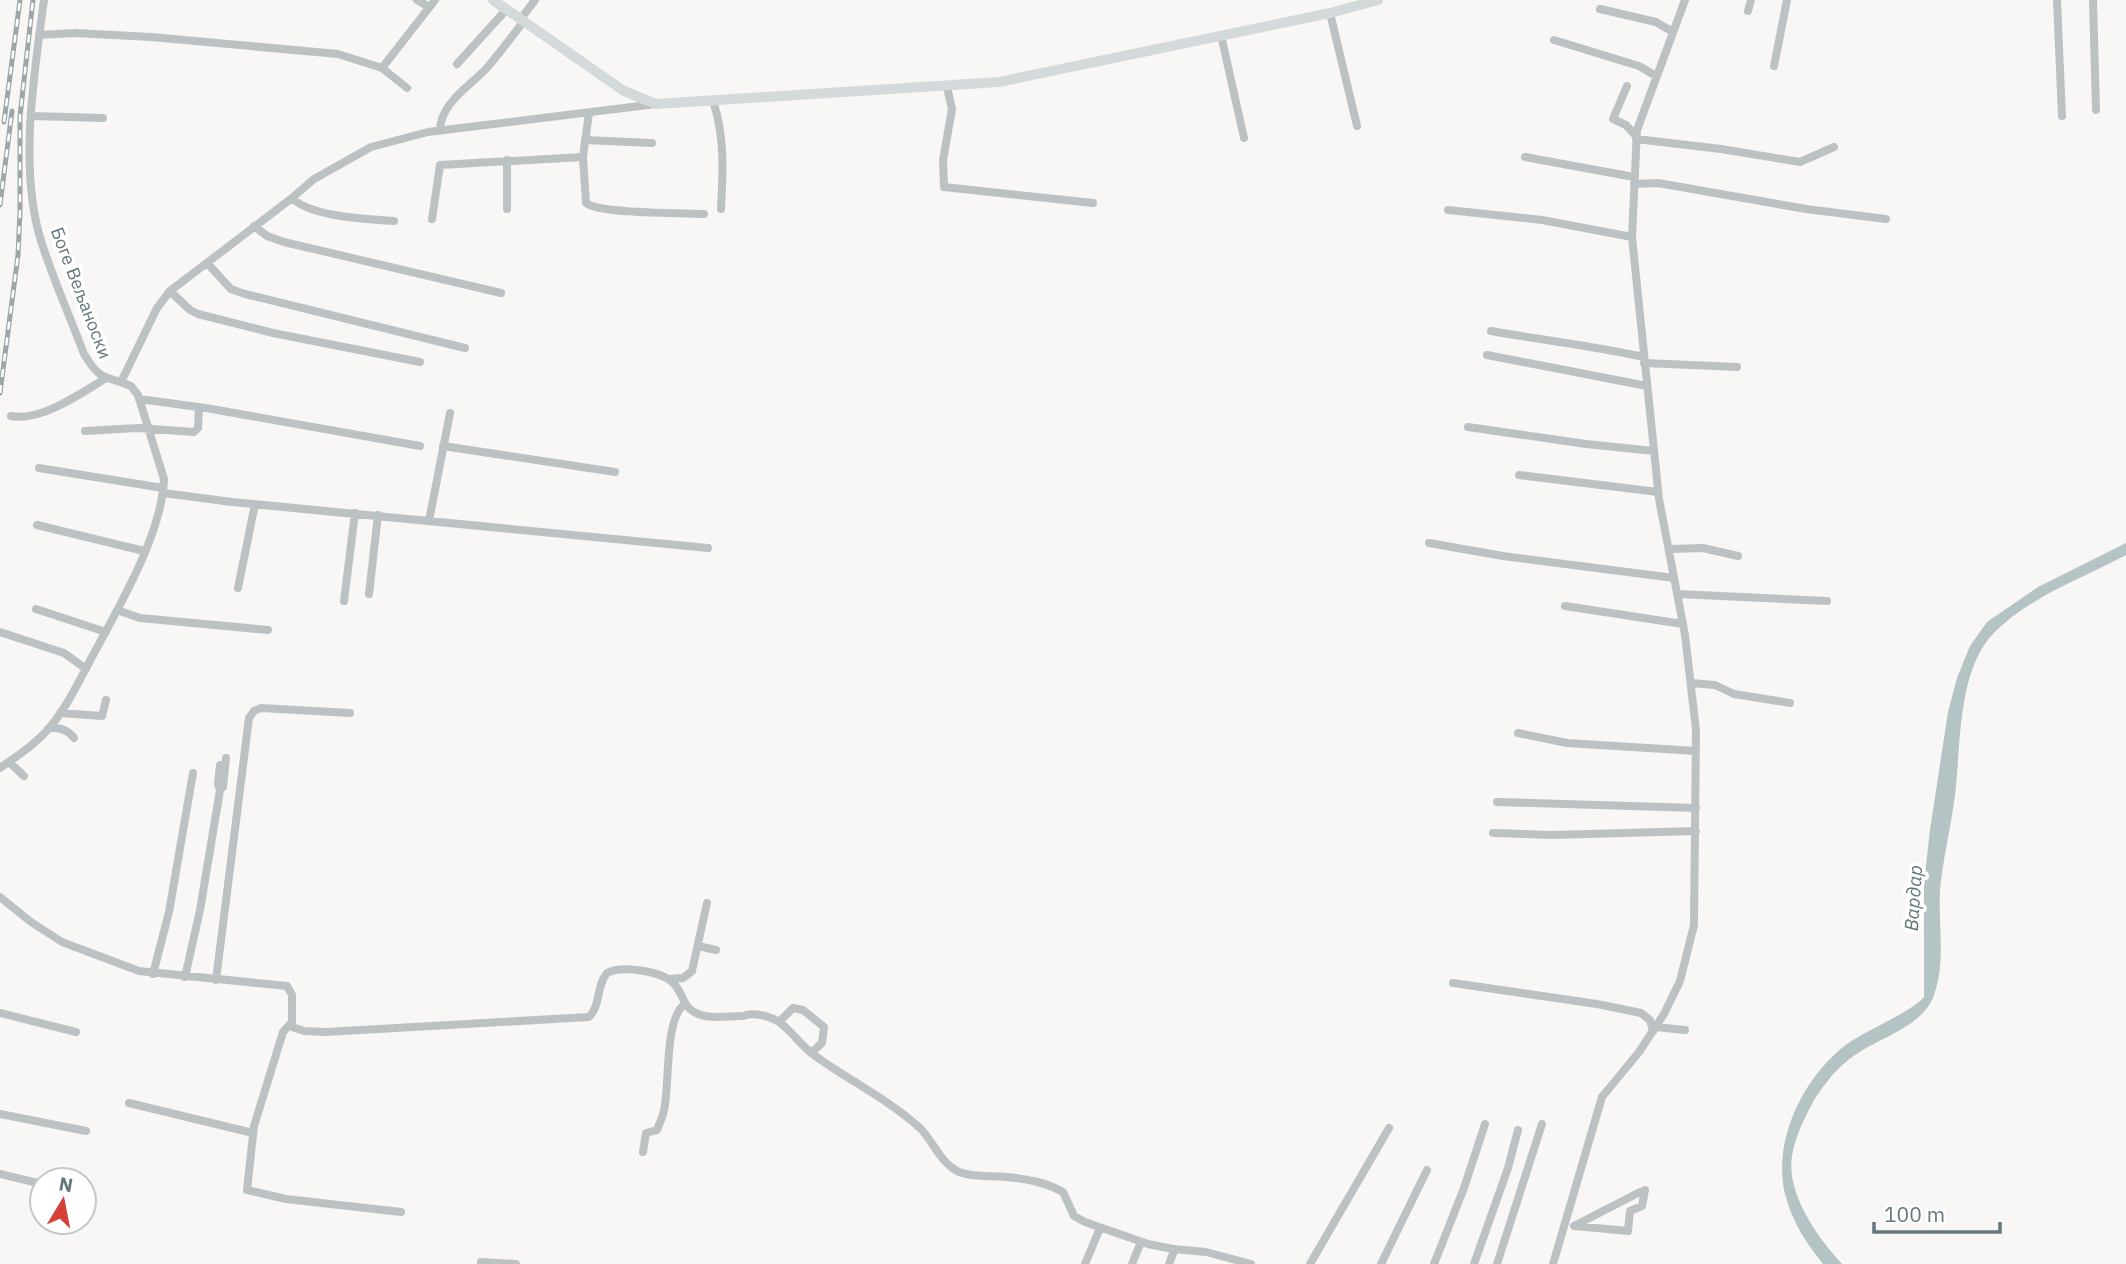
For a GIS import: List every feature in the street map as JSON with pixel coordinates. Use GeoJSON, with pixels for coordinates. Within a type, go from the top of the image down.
{"type":"FeatureCollection","features":[{"type":"Feature","properties":{"kind":"main road"},"geometry":{"type":"LineString","coordinates":[[493,0],[624,91],[656,104],[999,82],[1331,13],[1348,4],[1377,0]]}},
{"type":"Feature","properties":{"kind":"street","name":"Боге Вељаноски"},"geometry":{"type":"LineString","coordinates":[[44,0],[32,85],[31,181],[41,242],[84,354],[96,373],[106,379],[121,382]]}},
{"type":"Feature","properties":{"kind":"street"},"geometry":{"type":"LineString","coordinates":[[382,68],[432,3],[417,0]]}},
{"type":"Feature","properties":{"kind":"street"},"geometry":{"type":"LineString","coordinates":[[440,131],[442,118],[453,101],[486,69],[536,0]]}},
{"type":"Feature","properties":{"kind":"street"},"geometry":{"type":"LineString","coordinates":[[1553,1264],[1602,1097],[1639,1052],[1680,981],[1688,958],[1694,925],[1696,751],[1690,683],[1678,594],[1658,492],[1632,237],[1636,137],[1685,0]]}},
{"type":"Feature","properties":{"kind":"street"},"geometry":{"type":"LineString","coordinates":[[1748,11],[1751,0]]}},
{"type":"Feature","properties":{"kind":"street"},"geometry":{"type":"LineString","coordinates":[[1774,66],[1787,0]]}},
{"type":"Feature","properties":{"kind":"street"},"geometry":{"type":"LineString","coordinates":[[2057,0],[2062,116]]}},
{"type":"Feature","properties":{"kind":"street"},"geometry":{"type":"LineString","coordinates":[[2092,0],[2096,110]]}},
{"type":"Feature","properties":{"kind":"street"},"geometry":{"type":"LineString","coordinates":[[1600,9],[1656,22],[1673,32]]}},
{"type":"Feature","properties":{"kind":"street"},"geometry":{"type":"LineString","coordinates":[[457,64],[506,10]]}},
{"type":"Feature","properties":{"kind":"street"},"geometry":{"type":"LineString","coordinates":[[1331,13],[1357,126]]}},
{"type":"Feature","properties":{"kind":"street"},"geometry":{"type":"LineString","coordinates":[[39,35],[75,33],[262,45],[338,54],[382,68],[407,88]]}},
{"type":"Feature","properties":{"kind":"street"},"geometry":{"type":"LineString","coordinates":[[1221,35],[1244,138]]}},
{"type":"Feature","properties":{"kind":"street"},"geometry":{"type":"LineString","coordinates":[[1554,40],[1639,66],[1656,76]]}},
{"type":"Feature","properties":{"kind":"street"},"geometry":{"type":"LineString","coordinates":[[1627,86],[1613,119],[1626,125],[1636,137],[1800,162],[1834,147]]}},
{"type":"Feature","properties":{"kind":"street"},"geometry":{"type":"LineString","coordinates":[[947,87],[951,109],[943,160],[944,187],[1093,203]]}},
{"type":"Feature","properties":{"kind":"street"},"geometry":{"type":"LineString","coordinates":[[713,101],[720,128],[723,169],[721,209]]}},
{"type":"Feature","properties":{"kind":"street"},"geometry":{"type":"LineString","coordinates":[[0,768],[48,729],[60,713],[117,610],[159,512],[164,479],[139,399],[131,386],[121,382],[158,308],[170,291],[314,179],[371,147],[440,131],[656,104]]}},
{"type":"Feature","properties":{"kind":"street"},"geometry":{"type":"LineString","coordinates":[[589,113],[583,157],[586,203],[592,208],[704,214]]}},
{"type":"Feature","properties":{"kind":"street"},"geometry":{"type":"LineString","coordinates":[[32,116],[103,118]]}},
{"type":"Feature","properties":{"kind":"street"},"geometry":{"type":"LineString","coordinates":[[585,140],[652,143]]}},
{"type":"Feature","properties":{"kind":"street"},"geometry":{"type":"LineString","coordinates":[[432,219],[440,165],[583,157]]}},
{"type":"Feature","properties":{"kind":"street"},"geometry":{"type":"LineString","coordinates":[[1525,157],[1634,181],[1886,219]]}},
{"type":"Feature","properties":{"kind":"street"},"geometry":{"type":"LineString","coordinates":[[507,160],[507,209]]}},
{"type":"Feature","properties":{"kind":"street"},"geometry":{"type":"LineString","coordinates":[[292,198],[299,206],[314,210],[394,221]]}},
{"type":"Feature","properties":{"kind":"street"},"geometry":{"type":"LineString","coordinates":[[1448,210],[1542,220],[1632,237]]}},
{"type":"Feature","properties":{"kind":"street"},"geometry":{"type":"LineString","coordinates":[[254,226],[267,236],[284,242],[501,293]]}},
{"type":"Feature","properties":{"kind":"street"},"geometry":{"type":"LineString","coordinates":[[207,263],[232,289]]}},
{"type":"Feature","properties":{"kind":"street"},"geometry":{"type":"LineString","coordinates":[[218,283],[232,289],[465,348]]}},
{"type":"Feature","properties":{"kind":"street"},"geometry":{"type":"LineString","coordinates":[[170,291],[198,314],[273,333],[421,362]]}},
{"type":"Feature","properties":{"kind":"street"},"geometry":{"type":"LineString","coordinates":[[1491,331],[1605,348],[1644,360],[1737,367]]}},
{"type":"Feature","properties":{"kind":"street"},"geometry":{"type":"LineString","coordinates":[[1488,355],[1647,386]]}},
{"type":"Feature","properties":{"kind":"street"},"geometry":{"type":"LineString","coordinates":[[11,415],[24,417],[44,411],[90,390],[106,379]]}},
{"type":"Feature","properties":{"kind":"street"},"geometry":{"type":"LineString","coordinates":[[139,399],[420,446]]}},
{"type":"Feature","properties":{"kind":"street"},"geometry":{"type":"LineString","coordinates":[[85,431],[148,429],[194,432],[198,428],[199,407]]}},
{"type":"Feature","properties":{"kind":"street"},"geometry":{"type":"LineString","coordinates":[[429,521],[450,413]]}},
{"type":"Feature","properties":{"kind":"street"},"geometry":{"type":"LineString","coordinates":[[1468,427],[1654,451]]}},
{"type":"Feature","properties":{"kind":"street"},"geometry":{"type":"LineString","coordinates":[[443,446],[615,472]]}},
{"type":"Feature","properties":{"kind":"street"},"geometry":{"type":"LineString","coordinates":[[38,468],[163,491],[255,504],[640,544],[708,548]]}},
{"type":"Feature","properties":{"kind":"street"},"geometry":{"type":"LineString","coordinates":[[1519,475],[1658,492]]}},
{"type":"Feature","properties":{"kind":"street"},"geometry":{"type":"LineString","coordinates":[[238,588],[255,504]]}},
{"type":"Feature","properties":{"kind":"street"},"geometry":{"type":"LineString","coordinates":[[344,601],[355,513]]}},
{"type":"Feature","properties":{"kind":"street"},"geometry":{"type":"LineString","coordinates":[[369,594],[378,515]]}},
{"type":"Feature","properties":{"kind":"street"},"geometry":{"type":"LineString","coordinates":[[37,525],[144,551]]}},
{"type":"Feature","properties":{"kind":"street"},"geometry":{"type":"LineString","coordinates":[[1429,542],[1503,556],[1674,578]]}},
{"type":"Feature","properties":{"kind":"street"},"geometry":{"type":"LineString","coordinates":[[1670,549],[1703,548],[1738,556]]}},
{"type":"Feature","properties":{"kind":"street"},"geometry":{"type":"LineString","coordinates":[[1678,594],[1827,600]]}},
{"type":"Feature","properties":{"kind":"street"},"geometry":{"type":"LineString","coordinates":[[1565,606],[1683,624]]}},
{"type":"Feature","properties":{"kind":"street"},"geometry":{"type":"LineString","coordinates":[[36,608],[106,632]]}},
{"type":"Feature","properties":{"kind":"street"},"geometry":{"type":"LineString","coordinates":[[117,610],[139,618],[268,630]]}},
{"type":"Feature","properties":{"kind":"street"},"geometry":{"type":"LineString","coordinates":[[0,632],[64,653],[86,669]]}},
{"type":"Feature","properties":{"kind":"street"},"geometry":{"type":"LineString","coordinates":[[1690,683],[1715,685],[1734,694],[1790,703]]}},
{"type":"Feature","properties":{"kind":"street"},"geometry":{"type":"LineString","coordinates":[[60,713],[102,716],[106,700]]}},
{"type":"Feature","properties":{"kind":"street"},"geometry":{"type":"LineString","coordinates":[[216,980],[248,718],[261,708],[350,713]]}},
{"type":"Feature","properties":{"kind":"street"},"geometry":{"type":"LineString","coordinates":[[48,729],[54,727],[69,732],[74,738]]}},
{"type":"Feature","properties":{"kind":"street"},"geometry":{"type":"LineString","coordinates":[[1518,733],[1567,743],[1696,751]]}},
{"type":"Feature","properties":{"kind":"street"},"geometry":{"type":"LineString","coordinates":[[185,977],[200,910],[223,761]]}},
{"type":"Feature","properties":{"kind":"street"},"geometry":{"type":"LineString","coordinates":[[9,762],[24,776]]}},
{"type":"Feature","properties":{"kind":"street"},"geometry":{"type":"LineString","coordinates":[[153,974],[169,912],[193,773]]}},
{"type":"Feature","properties":{"kind":"street"},"geometry":{"type":"LineString","coordinates":[[1497,802],[1696,808]]}},
{"type":"Feature","properties":{"kind":"street"},"geometry":{"type":"LineString","coordinates":[[1493,833],[1552,835],[1696,831]]}},
{"type":"Feature","properties":{"kind":"street"},"geometry":{"type":"LineString","coordinates":[[0,897],[62,942],[113,963],[153,974],[287,986],[292,995],[292,1027],[326,1032],[584,1018],[593,1013],[599,985],[612,970],[636,970],[669,979],[682,978],[692,971],[707,903]]}},
{"type":"Feature","properties":{"kind":"street"},"geometry":{"type":"LineString","coordinates":[[698,946],[716,950]]}},
{"type":"Feature","properties":{"kind":"street"},"geometry":{"type":"LineString","coordinates":[[669,979],[677,987],[685,1004],[700,1015],[715,1017],[749,1014],[779,1022],[811,1053],[912,1122],[952,1168],[976,1176],[1007,1177],[1051,1185],[1063,1192],[1074,1216],[1100,1228],[1173,1250],[1206,1252],[1251,1264]]}},
{"type":"Feature","properties":{"kind":"street"},"geometry":{"type":"LineString","coordinates":[[1453,983],[1641,1013],[1650,1020],[1654,1029]]}},
{"type":"Feature","properties":{"kind":"street"},"geometry":{"type":"LineString","coordinates":[[643,1152],[646,1133],[657,1130],[665,1108],[673,1032],[678,1009],[685,1004]]}},
{"type":"Feature","properties":{"kind":"street"},"geometry":{"type":"LineString","coordinates":[[779,1022],[793,1008],[803,1010],[824,1027],[822,1043],[811,1053]]}},
{"type":"Feature","properties":{"kind":"street"},"geometry":{"type":"LineString","coordinates":[[0,1013],[76,1032]]}},
{"type":"Feature","properties":{"kind":"street"},"geometry":{"type":"LineString","coordinates":[[291,1023],[283,1032],[253,1133],[247,1190],[286,1199],[401,1212]]}},
{"type":"Feature","properties":{"kind":"street"},"geometry":{"type":"LineString","coordinates":[[1654,1029],[1685,1030]]}},
{"type":"Feature","properties":{"kind":"street"},"geometry":{"type":"LineString","coordinates":[[130,1103],[253,1133]]}},
{"type":"Feature","properties":{"kind":"street"},"geometry":{"type":"LineString","coordinates":[[0,1114],[86,1131]]}},
{"type":"Feature","properties":{"kind":"street"},"geometry":{"type":"LineString","coordinates":[[1434,1264],[1464,1188],[1485,1124]]}},
{"type":"Feature","properties":{"kind":"street"},"geometry":{"type":"LineString","coordinates":[[1497,1264],[1542,1124]]}},
{"type":"Feature","properties":{"kind":"street"},"geometry":{"type":"LineString","coordinates":[[1310,1264],[1389,1128]]}},
{"type":"Feature","properties":{"kind":"street"},"geometry":{"type":"LineString","coordinates":[[1474,1264],[1508,1168],[1518,1130]]}},
{"type":"Feature","properties":{"kind":"street"},"geometry":{"type":"LineString","coordinates":[[1381,1264],[1427,1170]]}},
{"type":"Feature","properties":{"kind":"street"},"geometry":{"type":"LineString","coordinates":[[0,1174],[28,1181]]}},
{"type":"Feature","properties":{"kind":"street"},"geometry":{"type":"LineString","coordinates":[[1560,1240],[1567,1230],[1643,1191],[1642,1206],[1630,1211],[1628,1231],[1575,1226]]}},
{"type":"Feature","properties":{"kind":"street"},"geometry":{"type":"LineString","coordinates":[[1085,1264],[1100,1228]]}},
{"type":"Feature","properties":{"kind":"street"},"geometry":{"type":"LineString","coordinates":[[1132,1264],[1141,1241]]}},
{"type":"Feature","properties":{"kind":"street"},"geometry":{"type":"LineString","coordinates":[[1169,1264],[1173,1250]]}},
{"type":"Feature","properties":{"kind":"street"},"geometry":{"type":"LineString","coordinates":[[481,1262],[516,1264]]}},
{"type":"Feature","properties":{"kind":"shaded area"},"geometry":{"type":"Polygon","coordinates":[[[2126,543],[2126,555],[2040,598],[2008,620],[1982,649],[1973,667],[1963,710],[1955,795],[1941,878],[1941,957],[1934,995],[1921,1015],[1855,1055],[1826,1082],[1800,1128],[1793,1149],[1791,1170],[1799,1200],[1823,1242],[1842,1264],[1823,1264],[1800,1231],[1785,1194],[1783,1152],[1795,1111],[1805,1091],[1831,1057],[1847,1044],[1924,997],[1924,883],[1930,830],[1948,712],[1957,678],[1970,646],[1987,622],[2038,587],[2126,543]]]}},
{"type":"Feature","properties":{"kind":"railway"},"geometry":{"type":"LineString","coordinates":[[4,122],[20,0]]}},
{"type":"Feature","properties":{"kind":"railway"},"geometry":{"type":"LineString","coordinates":[[0,393],[18,255],[20,116],[33,0]]}},
{"type":"Feature","properties":{"kind":"railway"},"geometry":{"type":"LineString","coordinates":[[0,205],[12,111]]}},
{"type":"Feature","properties":{"kind":"water label","name":"Вардар"},"geometry":{"type":"Point","coordinates":[1913,898]}}]}
